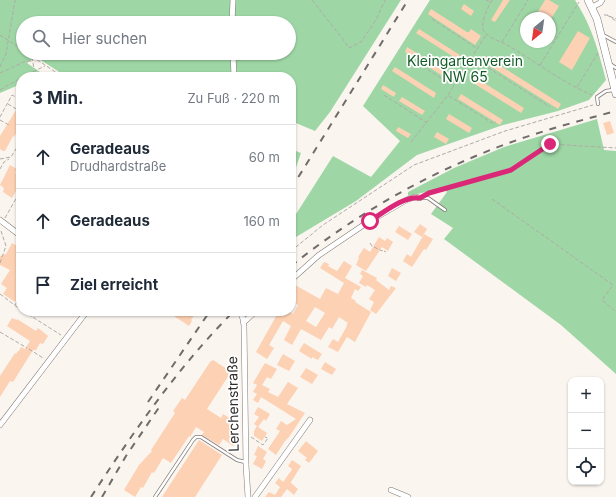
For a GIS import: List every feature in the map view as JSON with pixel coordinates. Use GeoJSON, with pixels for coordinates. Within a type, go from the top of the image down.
{"type":"FeatureCollection","features":[{"type":"Feature","properties":{"kind":"main road"},"geometry":{"type":"LineString","coordinates":[[590,3],[598,19],[616,92]]}},
{"type":"Feature","properties":{"kind":"street"},"geometry":{"type":"LineString","coordinates":[[232,16],[233,0]]}},
{"type":"Feature","properties":{"kind":"street"},"geometry":{"type":"LineString","coordinates":[[590,3],[600,3],[602,0]]}},
{"type":"Feature","properties":{"kind":"street"},"geometry":{"type":"LineString","coordinates":[[233,60],[234,72]]}},
{"type":"Feature","properties":{"kind":"street"},"geometry":{"type":"LineString","coordinates":[[296,276],[319,255],[365,224],[406,200],[415,197],[420,198]]}},
{"type":"Feature","properties":{"kind":"street"},"geometry":{"type":"LineString","coordinates":[[1,221],[16,232]]}},
{"type":"Feature","properties":{"kind":"street"},"geometry":{"type":"LineString","coordinates":[[0,425],[83,316]]}},
{"type":"Feature","properties":{"kind":"street","name":"Lerchenstraße"},"geometry":{"type":"LineString","coordinates":[[242,316],[244,322],[245,433],[248,497]]}},
{"type":"Feature","properties":{"kind":"street"},"geometry":{"type":"LineString","coordinates":[[244,322],[251,316]]}},
{"type":"Feature","properties":{"kind":"street"},"geometry":{"type":"LineString","coordinates":[[255,497],[310,420]]}},
{"type":"Feature","properties":{"kind":"street"},"geometry":{"type":"LineString","coordinates":[[391,490],[408,497]]}},
{"type":"Feature","properties":{"kind":"lane"},"geometry":{"type":"LineString","coordinates":[[602,35],[616,42]]}},
{"type":"Feature","properties":{"kind":"lane"},"geometry":{"type":"LineString","coordinates":[[609,63],[616,68]]}},
{"type":"Feature","properties":{"kind":"lane"},"geometry":{"type":"LineString","coordinates":[[598,104],[596,97],[606,91],[616,92]]}},
{"type":"Feature","properties":{"kind":"lane"},"geometry":{"type":"LineString","coordinates":[[420,198],[428,198],[445,210]]}},
{"type":"Feature","properties":{"kind":"lane"},"geometry":{"type":"LineString","coordinates":[[155,497],[196,437],[201,438],[237,460],[246,462]]}},
{"type":"Feature","properties":{"kind":"path"},"geometry":{"type":"LineString","coordinates":[[0,66],[6,54],[15,0]]}},
{"type":"Feature","properties":{"kind":"path"},"geometry":{"type":"LineString","coordinates":[[312,0],[348,48],[361,42],[376,20],[385,0]]}},
{"type":"Feature","properties":{"kind":"path"},"geometry":{"type":"LineString","coordinates":[[486,0],[490,3]]}},
{"type":"Feature","properties":{"kind":"path"},"geometry":{"type":"LineString","coordinates":[[492,0],[484,20],[483,28],[486,34],[502,42],[577,88],[596,97]]}},
{"type":"Feature","properties":{"kind":"path"},"geometry":{"type":"LineString","coordinates":[[502,42],[528,0]]}},
{"type":"Feature","properties":{"kind":"path"},"geometry":{"type":"LineString","coordinates":[[540,66],[579,2]]}},
{"type":"Feature","properties":{"kind":"path"},"geometry":{"type":"LineString","coordinates":[[601,16],[607,15],[616,20]]}},
{"type":"Feature","properties":{"kind":"path"},"geometry":{"type":"LineString","coordinates":[[432,19],[478,49]]}},
{"type":"Feature","properties":{"kind":"path"},"geometry":{"type":"LineString","coordinates":[[411,142],[448,95],[473,58],[486,34]]}},
{"type":"Feature","properties":{"kind":"path"},"geometry":{"type":"LineString","coordinates":[[0,35],[16,45]]}},
{"type":"Feature","properties":{"kind":"path"},"geometry":{"type":"LineString","coordinates":[[577,88],[598,53]]}},
{"type":"Feature","properties":{"kind":"path"},"geometry":{"type":"LineString","coordinates":[[408,57],[454,86]]}},
{"type":"Feature","properties":{"kind":"path"},"geometry":{"type":"LineString","coordinates":[[473,58],[550,107]]}},
{"type":"Feature","properties":{"kind":"path"},"geometry":{"type":"LineString","coordinates":[[37,60],[54,71]]}},
{"type":"Feature","properties":{"kind":"path"},"geometry":{"type":"LineString","coordinates":[[0,74],[26,61],[32,61],[34,71],[45,66]]}},
{"type":"Feature","properties":{"kind":"path"},"geometry":{"type":"LineString","coordinates":[[0,90],[16,81]]}},
{"type":"Feature","properties":{"kind":"path"},"geometry":{"type":"LineString","coordinates":[[384,94],[427,123]]}},
{"type":"Feature","properties":{"kind":"path"},"geometry":{"type":"LineString","coordinates":[[448,95],[489,121],[493,123],[496,122]]}},
{"type":"Feature","properties":{"kind":"path"},"geometry":{"type":"LineString","coordinates":[[0,117],[12,96],[16,98]]}},
{"type":"Feature","properties":{"kind":"path"},"geometry":{"type":"LineString","coordinates":[[7,104],[16,109]]}},
{"type":"Feature","properties":{"kind":"path"},"geometry":{"type":"LineString","coordinates":[[296,247],[323,226],[414,165],[505,132],[598,104]]}},
{"type":"Feature","properties":{"kind":"path"},"geometry":{"type":"LineString","coordinates":[[0,120],[9,125]]}},
{"type":"Feature","properties":{"kind":"path"},"geometry":{"type":"LineString","coordinates":[[420,198],[429,193],[511,170],[550,144],[616,148]]}},
{"type":"Feature","properties":{"kind":"path"},"geometry":{"type":"LineString","coordinates":[[0,169],[16,149]]}},
{"type":"Feature","properties":{"kind":"path"},"geometry":{"type":"LineString","coordinates":[[0,159],[10,158]]}},
{"type":"Feature","properties":{"kind":"path"},"geometry":{"type":"LineString","coordinates":[[1,221],[16,198]]}},
{"type":"Feature","properties":{"kind":"path"},"geometry":{"type":"LineString","coordinates":[[492,199],[613,284],[602,300],[616,312]]}},
{"type":"Feature","properties":{"kind":"path"},"geometry":{"type":"LineString","coordinates":[[0,233],[1,231],[6,246],[0,262]]}},
{"type":"Feature","properties":{"kind":"path"},"geometry":{"type":"LineString","coordinates":[[370,242],[372,246],[386,252]]}},
{"type":"Feature","properties":{"kind":"path"},"geometry":{"type":"LineString","coordinates":[[0,294],[15,305]]}},
{"type":"Feature","properties":{"kind":"path"},"geometry":{"type":"LineString","coordinates":[[31,316],[66,338]]}},
{"type":"Feature","properties":{"kind":"path"},"geometry":{"type":"LineString","coordinates":[[0,332],[49,361]]}},
{"type":"Feature","properties":{"kind":"path"},"geometry":{"type":"LineString","coordinates":[[245,433],[255,438],[263,445],[268,438],[265,437]]}},
{"type":"Feature","properties":{"kind":"green space"},"geometry":{"type":"Polygon","coordinates":[[[0,0],[401,0],[330,112],[315,131],[296,123],[296,72],[59,72],[41,60],[296,60],[296,16],[16,16],[16,60],[32,60],[27,63],[40,72],[16,72],[16,86],[0,93],[0,0]]]}},
{"type":"Feature","properties":{"kind":"green space","name":"Kleingartenverein NW 65"},"geometry":{"type":"Polygon","coordinates":[[[430,0],[575,0],[594,38],[606,80],[589,100],[558,111],[503,125],[417,155],[356,201],[296,237],[296,214],[333,156],[371,177],[400,141],[363,106],[430,0]]]}},
{"type":"Feature","properties":{"kind":"green space"},"geometry":{"type":"Polygon","coordinates":[[[597,119],[604,150],[616,151],[616,374],[561,325],[444,239],[453,228],[431,214],[447,192],[444,188],[408,196],[408,192],[454,168],[504,147],[597,119]]]}},
{"type":"Feature","properties":{"kind":"green space"},"geometry":{"type":"Polygon","coordinates":[[[296,151],[301,153],[296,167],[296,151]]]}},
{"type":"Feature","properties":{"kind":"building"},"geometry":{"type":"Polygon","coordinates":[[[503,0],[510,0],[495,22],[491,20],[503,0]]]}},
{"type":"Feature","properties":{"kind":"building"},"geometry":{"type":"Polygon","coordinates":[[[545,0],[549,0],[559,6],[555,12],[538,12],[545,0]]]}},
{"type":"Feature","properties":{"kind":"building"},"geometry":{"type":"Polygon","coordinates":[[[464,4],[474,11],[471,16],[461,9],[464,4]]]}},
{"type":"Feature","properties":{"kind":"building"},"geometry":{"type":"Polygon","coordinates":[[[431,9],[467,32],[471,29],[481,36],[475,45],[428,14],[431,9]]]}},
{"type":"Feature","properties":{"kind":"building"},"geometry":{"type":"Polygon","coordinates":[[[419,29],[460,55],[457,59],[416,33],[419,29]]]}},
{"type":"Feature","properties":{"kind":"building"},"geometry":{"type":"Polygon","coordinates":[[[578,31],[590,38],[572,70],[559,62],[578,31]]]}},
{"type":"Feature","properties":{"kind":"building"},"geometry":{"type":"Polygon","coordinates":[[[407,47],[449,73],[446,78],[405,52],[407,47]]]}},
{"type":"Feature","properties":{"kind":"building"},"geometry":{"type":"Polygon","coordinates":[[[485,56],[561,104],[558,109],[482,61],[485,56]]]}},
{"type":"Feature","properties":{"kind":"building"},"geometry":{"type":"Polygon","coordinates":[[[395,67],[436,93],[434,98],[392,71],[395,67]]]}},
{"type":"Feature","properties":{"kind":"building"},"geometry":{"type":"Polygon","coordinates":[[[473,76],[524,108],[521,113],[470,81],[473,76]]]}},
{"type":"Feature","properties":{"kind":"building"},"geometry":{"type":"Polygon","coordinates":[[[383,85],[396,93],[394,97],[381,89],[383,85]]]}},
{"type":"Feature","properties":{"kind":"building"},"geometry":{"type":"Polygon","coordinates":[[[461,94],[503,120],[500,125],[458,99],[461,94]]]}},
{"type":"Feature","properties":{"kind":"building"},"geometry":{"type":"Polygon","coordinates":[[[402,97],[425,111],[422,115],[399,101],[402,97]]]}},
{"type":"Feature","properties":{"kind":"building"},"geometry":{"type":"Polygon","coordinates":[[[16,110],[16,133],[5,151],[0,149],[0,136],[16,110]]]}},
{"type":"Feature","properties":{"kind":"building"},"geometry":{"type":"Polygon","coordinates":[[[449,114],[472,128],[469,133],[446,119],[449,114]]]}},
{"type":"Feature","properties":{"kind":"building"},"geometry":{"type":"Polygon","coordinates":[[[610,121],[614,133],[607,135],[603,123],[610,121]]]}},
{"type":"Feature","properties":{"kind":"building"},"geometry":{"type":"Polygon","coordinates":[[[398,127],[411,134],[408,138],[396,131],[398,127]]]}},
{"type":"Feature","properties":{"kind":"building"},"geometry":{"type":"Polygon","coordinates":[[[437,132],[449,139],[446,144],[434,137],[437,132]]]}},
{"type":"Feature","properties":{"kind":"building"},"geometry":{"type":"Polygon","coordinates":[[[10,165],[16,168],[16,191],[12,198],[3,192],[4,188],[0,185],[10,165]]]}},
{"type":"Feature","properties":{"kind":"building"},"geometry":{"type":"Polygon","coordinates":[[[420,224],[427,229],[422,237],[414,232],[420,224]]]}},
{"type":"Feature","properties":{"kind":"building"},"geometry":{"type":"Polygon","coordinates":[[[399,226],[412,234],[408,240],[395,232],[399,226]]]}},
{"type":"Feature","properties":{"kind":"building"},"geometry":{"type":"Polygon","coordinates":[[[424,234],[433,239],[412,267],[403,261],[407,254],[411,257],[424,234]]]}},
{"type":"Feature","properties":{"kind":"building"},"geometry":{"type":"Polygon","coordinates":[[[379,237],[385,241],[387,238],[393,242],[388,251],[382,247],[366,271],[356,265],[359,258],[358,257],[364,248],[370,252],[379,237]]]}},
{"type":"Feature","properties":{"kind":"building"},"geometry":{"type":"Polygon","coordinates":[[[12,243],[16,245],[15,302],[3,294],[7,288],[1,284],[10,270],[0,265],[0,256],[6,254],[12,243]]]}},
{"type":"Feature","properties":{"kind":"building"},"geometry":{"type":"Polygon","coordinates":[[[344,261],[352,266],[345,278],[361,287],[358,291],[355,289],[351,298],[371,312],[355,342],[347,337],[338,352],[328,347],[333,339],[338,342],[347,326],[348,323],[339,317],[332,329],[329,327],[321,340],[301,329],[292,345],[284,340],[291,326],[283,321],[269,345],[274,348],[267,359],[256,352],[276,316],[296,316],[296,309],[298,305],[296,304],[296,286],[320,299],[326,288],[338,294],[344,283],[320,268],[324,262],[329,264],[328,266],[337,271],[344,261]],[[315,307],[306,321],[316,327],[325,313],[315,307]]]}},
{"type":"Feature","properties":{"kind":"building"},"geometry":{"type":"Polygon","coordinates":[[[392,268],[401,273],[396,281],[388,276],[392,268]]]}},
{"type":"Feature","properties":{"kind":"building"},"geometry":{"type":"Polygon","coordinates":[[[362,270],[377,278],[376,280],[389,290],[391,286],[396,288],[376,314],[370,310],[374,302],[369,299],[375,290],[367,285],[366,287],[359,283],[363,276],[360,274],[362,270]]]}},
{"type":"Feature","properties":{"kind":"building"},"geometry":{"type":"Polygon","coordinates":[[[174,316],[194,316],[189,326],[174,316]]]}},
{"type":"Feature","properties":{"kind":"building"},"geometry":{"type":"Polygon","coordinates":[[[12,318],[17,319],[36,331],[38,328],[48,336],[43,344],[40,343],[36,350],[33,350],[13,382],[10,381],[0,397],[0,376],[15,353],[16,354],[21,347],[25,349],[30,341],[7,326],[12,318]]]}},
{"type":"Feature","properties":{"kind":"building"},"geometry":{"type":"Polygon","coordinates":[[[304,343],[322,354],[318,360],[312,357],[312,359],[299,351],[304,343]]]}},
{"type":"Feature","properties":{"kind":"building"},"geometry":{"type":"Polygon","coordinates":[[[283,354],[295,361],[289,371],[277,365],[283,354]]]}},
{"type":"Feature","properties":{"kind":"building"},"geometry":{"type":"Polygon","coordinates":[[[213,360],[230,371],[228,374],[229,375],[207,409],[221,418],[223,414],[231,419],[230,421],[235,424],[230,431],[237,435],[235,439],[237,441],[233,446],[223,439],[219,445],[202,435],[204,432],[196,427],[171,463],[163,458],[154,473],[152,472],[143,488],[141,487],[135,497],[124,490],[139,465],[152,451],[151,450],[175,413],[173,411],[182,398],[185,400],[210,362],[213,360]]]}},
{"type":"Feature","properties":{"kind":"building"},"geometry":{"type":"Polygon","coordinates":[[[325,362],[336,369],[332,375],[321,369],[325,362]]]}},
{"type":"Feature","properties":{"kind":"building"},"geometry":{"type":"Polygon","coordinates":[[[265,363],[277,369],[271,379],[267,377],[262,385],[270,389],[268,392],[278,397],[288,382],[298,388],[287,404],[305,413],[276,455],[268,449],[280,431],[276,429],[281,421],[287,425],[296,419],[261,397],[258,403],[253,400],[257,394],[253,392],[257,385],[253,383],[265,363]]]}},
{"type":"Feature","properties":{"kind":"building"},"geometry":{"type":"Polygon","coordinates":[[[306,368],[318,375],[312,384],[300,377],[306,368]]]}},
{"type":"Feature","properties":{"kind":"building"},"geometry":{"type":"Polygon","coordinates":[[[258,407],[270,414],[266,421],[264,419],[258,427],[267,433],[262,441],[254,436],[254,431],[257,426],[254,424],[259,417],[254,414],[258,407]]]}},
{"type":"Feature","properties":{"kind":"building"},"geometry":{"type":"Polygon","coordinates":[[[199,440],[222,455],[195,497],[162,497],[199,440]]]}},
{"type":"Feature","properties":{"kind":"building"},"geometry":{"type":"Polygon","coordinates":[[[306,441],[318,451],[309,463],[305,460],[307,458],[298,451],[306,441]]]}},
{"type":"Feature","properties":{"kind":"building"},"geometry":{"type":"Polygon","coordinates":[[[258,446],[267,452],[263,459],[266,461],[262,469],[253,464],[257,456],[254,455],[258,446]]]}},
{"type":"Feature","properties":{"kind":"building"},"geometry":{"type":"Polygon","coordinates":[[[292,460],[301,466],[291,482],[298,489],[294,495],[287,489],[281,497],[265,497],[269,492],[275,495],[280,487],[275,483],[279,478],[283,482],[292,469],[288,466],[292,460]]]}},
{"type":"Feature","properties":{"kind":"railway"},"geometry":{"type":"LineString","coordinates":[[296,181],[408,0]]}},
{"type":"Feature","properties":{"kind":"railway"},"geometry":{"type":"LineString","coordinates":[[296,262],[336,232],[383,202],[457,164],[532,135],[616,111]]}},
{"type":"Feature","properties":{"kind":"railway"},"geometry":{"type":"LineString","coordinates":[[148,402],[207,316]]}},
{"type":"Feature","properties":{"kind":"railway"},"geometry":{"type":"LineString","coordinates":[[91,497],[140,424],[175,377],[229,316]]}},
{"type":"Feature","properties":{"kind":"railway"},"geometry":{"type":"LineString","coordinates":[[102,497],[126,456],[162,403]]}},
{"type":"Feature","properties":{"kind":"route"},"geometry":{"type":"LineString","coordinates":[[370,221],[406,200],[415,197],[420,198],[429,193],[511,170],[550,144]]}}]}
